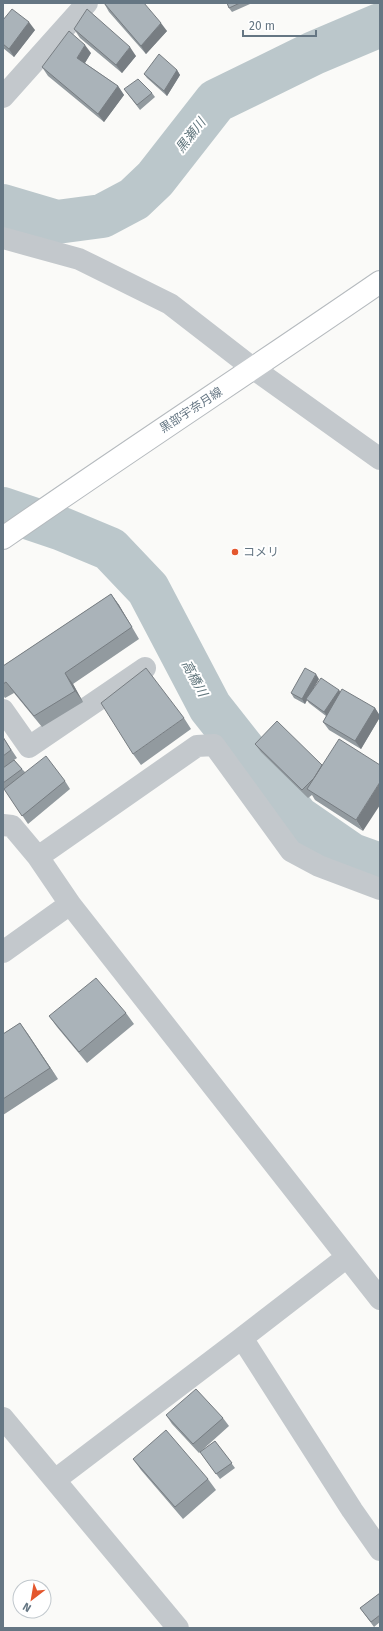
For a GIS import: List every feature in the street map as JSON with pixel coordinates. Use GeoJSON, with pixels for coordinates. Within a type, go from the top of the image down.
{"type":"FeatureCollection","features":[{"type":"Feature","properties":{"kind":"main road","name":"黒部宇奈月線"},"geometry":{"type":"LineString","coordinates":[[3,538],[138,444],[254,369],[380,282]]}},
{"type":"Feature","properties":{"kind":"street"},"geometry":{"type":"LineString","coordinates":[[3,97],[87,3]]}},
{"type":"Feature","properties":{"kind":"street"},"geometry":{"type":"LineString","coordinates":[[3,238],[79,259],[170,304],[254,369],[380,459]]}},
{"type":"Feature","properties":{"kind":"street"},"geometry":{"type":"LineString","coordinates":[[3,710],[29,747],[145,668]]}},
{"type":"Feature","properties":{"kind":"street"},"geometry":{"type":"LineString","coordinates":[[38,857],[197,746],[214,745],[291,851],[319,866],[380,889]]}},
{"type":"Feature","properties":{"kind":"street"},"geometry":{"type":"LineString","coordinates":[[3,825],[12,826],[38,857],[70,904],[380,1299]]}},
{"type":"Feature","properties":{"kind":"street"},"geometry":{"type":"LineString","coordinates":[[3,952],[70,904]]}},
{"type":"Feature","properties":{"kind":"street"},"geometry":{"type":"LineString","coordinates":[[55,1480],[347,1257]]}},
{"type":"Feature","properties":{"kind":"street"},"geometry":{"type":"LineString","coordinates":[[242,1338],[352,1510],[380,1550]]}},
{"type":"Feature","properties":{"kind":"street"},"geometry":{"type":"LineString","coordinates":[[3,1418],[178,1628]]}},
{"type":"Feature","properties":{"kind":"building"},"geometry":{"type":"Polygon","coordinates":[[[104,3],[144,3],[161,23],[141,46],[104,3]]]}},
{"type":"Feature","properties":{"kind":"building"},"geometry":{"type":"Polygon","coordinates":[[[227,3],[240,3],[229,8],[227,3]]]}},
{"type":"Feature","properties":{"kind":"building"},"geometry":{"type":"Polygon","coordinates":[[[12,9],[29,22],[9,49],[3,44],[3,20],[12,9]]]}},
{"type":"Feature","properties":{"kind":"building"},"geometry":{"type":"Polygon","coordinates":[[[87,9],[130,47],[116,65],[74,29],[87,9]]]}},
{"type":"Feature","properties":{"kind":"building"},"geometry":{"type":"Polygon","coordinates":[[[69,31],[85,45],[77,58],[118,86],[98,114],[42,67],[69,31]]]}},
{"type":"Feature","properties":{"kind":"building"},"geometry":{"type":"Polygon","coordinates":[[[159,54],[177,70],[164,91],[144,74],[159,54]]]}},
{"type":"Feature","properties":{"kind":"building"},"geometry":{"type":"Polygon","coordinates":[[[138,79],[152,93],[137,105],[124,89],[138,79]]]}},
{"type":"Feature","properties":{"kind":"building"},"geometry":{"type":"Polygon","coordinates":[[[111,594],[132,627],[65,673],[75,691],[34,716],[6,682],[3,684],[3,666],[111,594]]]}},
{"type":"Feature","properties":{"kind":"building"},"geometry":{"type":"Polygon","coordinates":[[[146,668],[184,718],[133,754],[101,703],[146,668]]]}},
{"type":"Feature","properties":{"kind":"building"},"geometry":{"type":"Polygon","coordinates":[[[305,668],[316,674],[302,699],[291,693],[305,668]]]}},
{"type":"Feature","properties":{"kind":"building"},"geometry":{"type":"Polygon","coordinates":[[[321,678],[339,690],[324,712],[306,699],[321,678]]]}},
{"type":"Feature","properties":{"kind":"building"},"geometry":{"type":"Polygon","coordinates":[[[342,689],[375,708],[355,741],[323,722],[342,689]]]}},
{"type":"Feature","properties":{"kind":"building"},"geometry":{"type":"Polygon","coordinates":[[[277,721],[322,765],[314,778],[302,790],[255,744],[277,721]]]}},
{"type":"Feature","properties":{"kind":"building"},"geometry":{"type":"Polygon","coordinates":[[[3,737],[11,750],[3,756],[3,737]]]}},
{"type":"Feature","properties":{"kind":"building"},"geometry":{"type":"Polygon","coordinates":[[[339,739],[380,765],[380,782],[356,820],[307,789],[339,739]]]}},
{"type":"Feature","properties":{"kind":"building"},"geometry":{"type":"Polygon","coordinates":[[[46,756],[65,781],[22,816],[4,789],[46,756]]]}},
{"type":"Feature","properties":{"kind":"building"},"geometry":{"type":"Polygon","coordinates":[[[14,760],[22,769],[3,783],[3,768],[14,760]]]}},
{"type":"Feature","properties":{"kind":"building"},"geometry":{"type":"Polygon","coordinates":[[[96,978],[126,1013],[79,1052],[49,1016],[96,978]]]}},
{"type":"Feature","properties":{"kind":"building"},"geometry":{"type":"Polygon","coordinates":[[[20,1023],[50,1068],[3,1099],[3,1034],[20,1023]]]}},
{"type":"Feature","properties":{"kind":"building"},"geometry":{"type":"Polygon","coordinates":[[[196,1389],[223,1418],[193,1444],[166,1415],[196,1389]]]}},
{"type":"Feature","properties":{"kind":"building"},"geometry":{"type":"Polygon","coordinates":[[[166,1430],[208,1479],[175,1507],[133,1459],[166,1430]]]}},
{"type":"Feature","properties":{"kind":"building"},"geometry":{"type":"Polygon","coordinates":[[[215,1441],[232,1463],[216,1474],[200,1452],[215,1441]]]}},
{"type":"Feature","properties":{"kind":"building"},"geometry":{"type":"Polygon","coordinates":[[[380,1593],[380,1615],[371,1622],[360,1608],[380,1593]]]}},
{"type":"Feature","properties":{"kind":"waterway","name":"黒瀬川"},"geometry":{"type":"LineString","coordinates":[[3,206],[57,222],[102,216],[134,199],[155,179],[216,101],[314,53],[380,25]]}},
{"type":"Feature","properties":{"kind":"waterway","name":"高橋川"},"geometry":{"type":"LineString","coordinates":[[3,509],[62,529],[110,549],[148,589],[210,707],[297,817],[352,855],[380,865]]}},
{"type":"Feature","properties":{"kind":"place","name":"コメリ"},"geometry":{"type":"Point","coordinates":[235,552]}}]}
